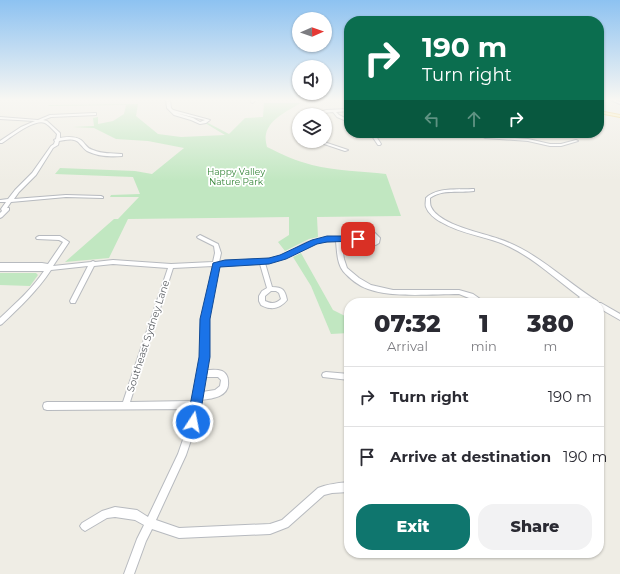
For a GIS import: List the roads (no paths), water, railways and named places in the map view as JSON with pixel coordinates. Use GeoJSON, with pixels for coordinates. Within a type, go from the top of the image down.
{"type":"FeatureCollection","features":[{"type":"Feature","properties":{"kind":"street"},"geometry":{"type":"LineString","coordinates":[[1,142],[16,131],[25,127]]}},
{"type":"Feature","properties":{"kind":"street"},"geometry":{"type":"LineString","coordinates":[[0,216],[12,200],[22,191],[21,188],[47,157],[47,154],[52,147],[56,145],[56,140],[59,134],[52,127]]}},
{"type":"Feature","properties":{"kind":"street"},"geometry":{"type":"LineString","coordinates":[[375,138],[379,144]]}},
{"type":"Feature","properties":{"kind":"street"},"geometry":{"type":"LineString","coordinates":[[499,138],[528,140],[550,145],[561,145],[576,141]]}},
{"type":"Feature","properties":{"kind":"street"},"geometry":{"type":"LineString","coordinates":[[56,140],[77,139],[81,141],[84,147],[92,151],[103,154],[120,155]]}},
{"type":"Feature","properties":{"kind":"street"},"geometry":{"type":"LineString","coordinates":[[332,146],[346,150]]}},
{"type":"Feature","properties":{"kind":"street"},"geometry":{"type":"LineString","coordinates":[[472,190],[436,193],[428,198],[427,205],[434,214],[451,226],[504,242],[530,255],[584,297]]}},
{"type":"Feature","properties":{"kind":"street"},"geometry":{"type":"LineString","coordinates":[[0,201],[66,196],[100,197]]}},
{"type":"Feature","properties":{"kind":"street"},"geometry":{"type":"LineString","coordinates":[[129,574],[142,539],[182,455],[190,431],[198,396],[205,348],[205,319],[218,248],[213,242],[200,237]]}},
{"type":"Feature","properties":{"kind":"street"},"geometry":{"type":"LineString","coordinates":[[0,322],[32,292],[66,242],[60,238],[40,238]]}},
{"type":"Feature","properties":{"kind":"street"},"geometry":{"type":"LineString","coordinates":[[0,269],[39,269],[93,263],[122,262],[171,266],[262,262],[283,257],[308,244],[327,239],[358,239]]}},
{"type":"Feature","properties":{"kind":"street"},"geometry":{"type":"LineString","coordinates":[[338,239],[341,259],[345,269],[362,284],[377,290],[392,292],[459,292],[474,298]]}},
{"type":"Feature","properties":{"kind":"street"},"geometry":{"type":"LineString","coordinates":[[262,262],[270,289]]}},
{"type":"Feature","properties":{"kind":"street"},"geometry":{"type":"LineString","coordinates":[[73,301],[93,263]]}},
{"type":"Feature","properties":{"kind":"street"},"geometry":{"type":"LineString","coordinates":[[0,265],[42,265],[50,267]]}},
{"type":"Feature","properties":{"kind":"street","name":"Southeast Sydney Lane"},"geometry":{"type":"LineString","coordinates":[[125,406],[171,266]]}},
{"type":"Feature","properties":{"kind":"street"},"geometry":{"type":"LineString","coordinates":[[604,308],[620,317]]}},
{"type":"Feature","properties":{"kind":"street"},"geometry":{"type":"LineString","coordinates":[[198,396],[218,394],[225,385],[224,378],[220,374],[202,373]]}},
{"type":"Feature","properties":{"kind":"street"},"geometry":{"type":"LineString","coordinates":[[326,375],[344,377]]}},
{"type":"Feature","properties":{"kind":"street"},"geometry":{"type":"LineString","coordinates":[[47,406],[196,405]]}},
{"type":"Feature","properties":{"kind":"street"},"geometry":{"type":"LineString","coordinates":[[85,526],[105,514],[115,512],[137,515],[150,523],[179,533],[270,529],[285,524],[321,491],[332,488],[344,487]]}},
{"type":"Feature","properties":{"kind":"park label","name":"Happy Valley Nature Park"},"geometry":{"type":"Point","coordinates":[236,176]}}]}
